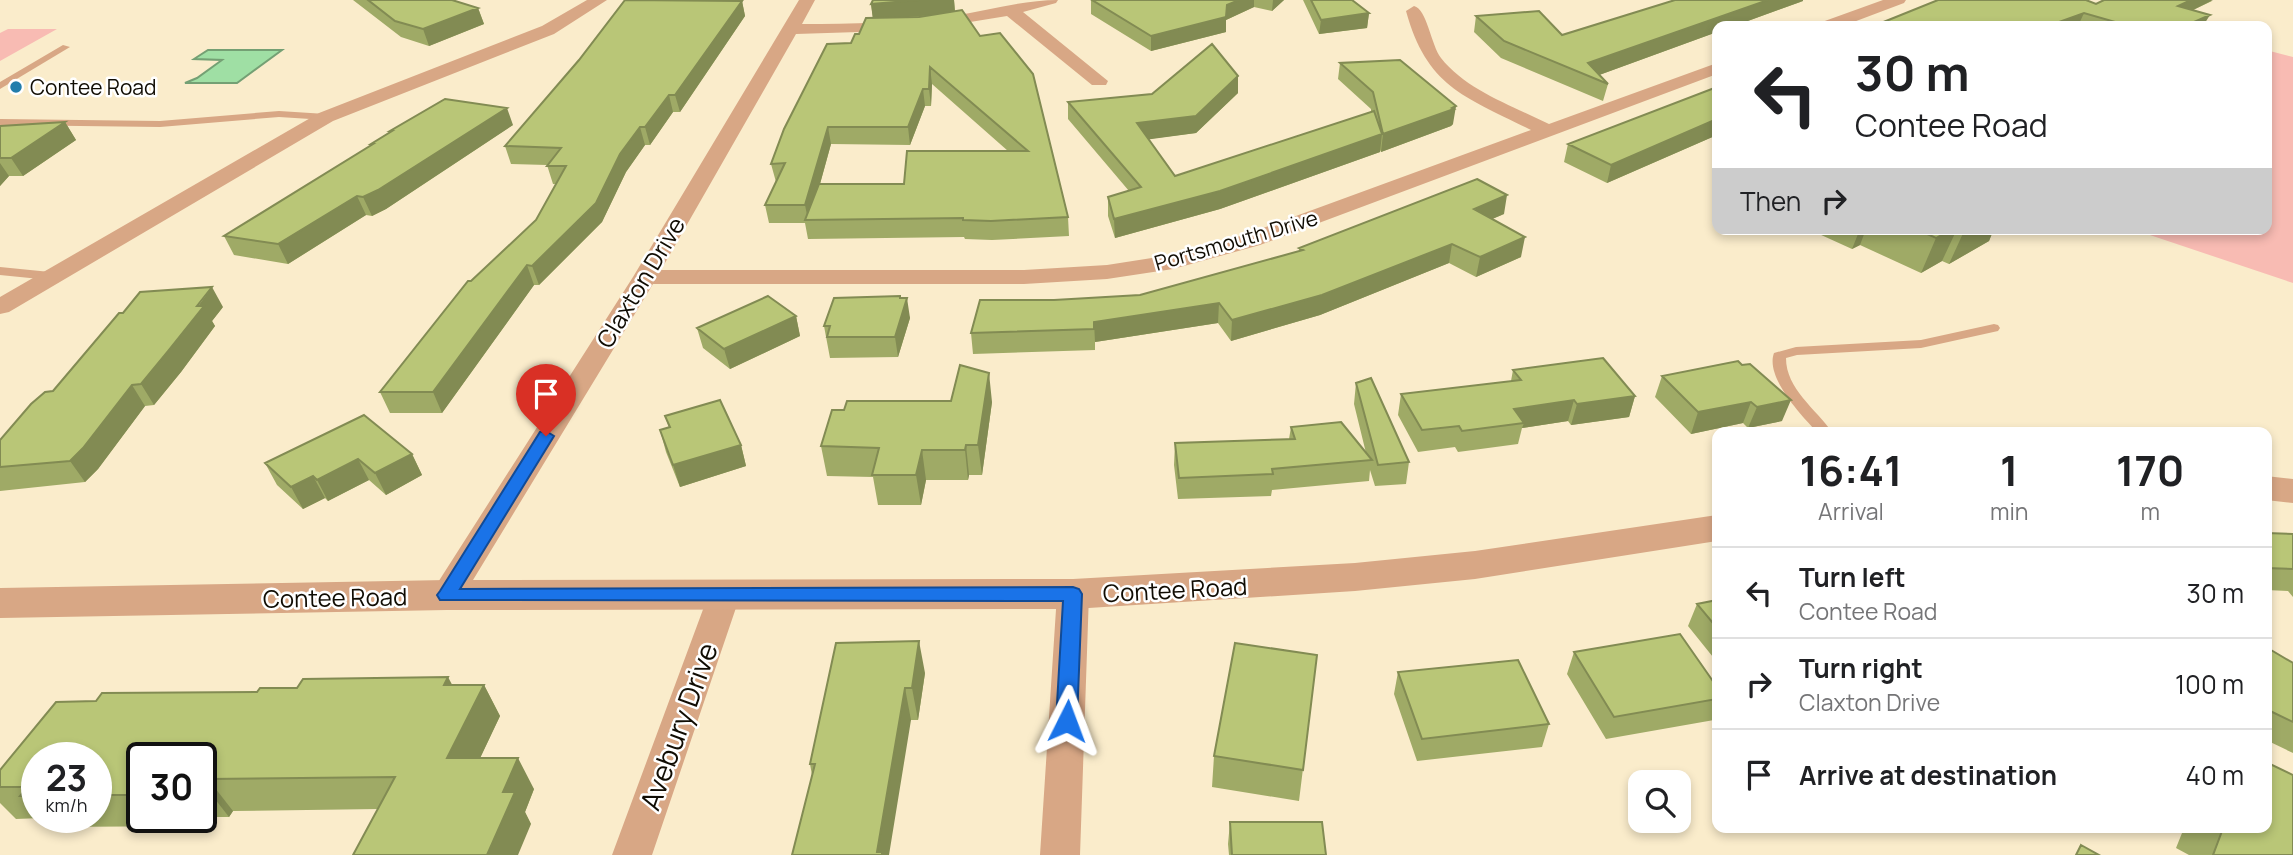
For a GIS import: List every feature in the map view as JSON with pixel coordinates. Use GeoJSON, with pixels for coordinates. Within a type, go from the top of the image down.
{"type":"FeatureCollection","features":[{"type":"Feature","properties":{"kind":"street"},"geometry":{"type":"LineString","coordinates":[[0,307],[326,117],[548,30],[599,0]]}},
{"type":"Feature","properties":{"kind":"street","name":"Claxton Drive"},"geometry":{"type":"LineString","coordinates":[[447,595],[645,276],[807,0]]}},
{"type":"Feature","properties":{"kind":"street"},"geometry":{"type":"LineString","coordinates":[[789,29],[910,27],[1012,11],[1050,0]]}},
{"type":"Feature","properties":{"kind":"street"},"geometry":{"type":"LineString","coordinates":[[1841,21],[1898,0]]}},
{"type":"Feature","properties":{"kind":"street"},"geometry":{"type":"LineString","coordinates":[[1012,11],[1099,81]]}},
{"type":"Feature","properties":{"kind":"street"},"geometry":{"type":"LineString","coordinates":[[1414,11],[1428,51],[1441,70],[1461,85],[1548,131]]}},
{"type":"Feature","properties":{"kind":"street","name":"Portsmouth Drive"},"geometry":{"type":"LineString","coordinates":[[645,276],[1024,277],[1145,267],[1252,240],[1712,70]]}},
{"type":"Feature","properties":{"kind":"street"},"geometry":{"type":"LineString","coordinates":[[2272,489],[2293,491]]}},
{"type":"Feature","properties":{"kind":"street","name":"Contee Road"},"geometry":{"type":"LineString","coordinates":[[0,603],[447,595],[1073,594],[1279,583],[1408,572],[1475,565],[1712,529]]}},
{"type":"Feature","properties":{"kind":"street"},"geometry":{"type":"LineString","coordinates":[[1060,855],[1073,594]]}},
{"type":"Feature","properties":{"kind":"street","name":"Avebury Drive"},"geometry":{"type":"LineString","coordinates":[[632,855],[724,596]]}},
{"type":"Feature","properties":{"kind":"lane"},"geometry":{"type":"LineString","coordinates":[[0,86],[66,47]]}},
{"type":"Feature","properties":{"kind":"lane"},"geometry":{"type":"LineString","coordinates":[[0,122],[160,124],[279,114],[326,117]]}},
{"type":"Feature","properties":{"kind":"lane"},"geometry":{"type":"LineString","coordinates":[[0,271],[50,276]]}},
{"type":"Feature","properties":{"kind":"lane"},"geometry":{"type":"LineString","coordinates":[[1820,427],[1806,412],[1779,372],[1779,356],[1796,351],[1921,344],[1994,328]]}},
{"type":"Feature","properties":{"kind":"shaded area"},"geometry":{"type":"Polygon","coordinates":[[[8,29],[57,29],[0,61],[0,33],[8,29]]]}},
{"type":"Feature","properties":{"kind":"shaded area"},"geometry":{"type":"Polygon","coordinates":[[[208,50],[282,50],[237,83],[185,83],[222,60],[194,59],[208,50]]]}},
{"type":"Feature","properties":{"kind":"shaded area"},"geometry":{"type":"Polygon","coordinates":[[[2272,52],[2293,57],[2293,283],[2150,235],[2272,235],[2272,52]]]}},
{"type":"Feature","properties":{"kind":"building"},"geometry":{"type":"Polygon","coordinates":[[[368,0],[452,0],[478,8],[423,29],[395,21],[368,0]]]}},
{"type":"Feature","properties":{"kind":"building"},"geometry":{"type":"Polygon","coordinates":[[[625,0],[742,1],[675,95],[669,95],[620,154],[596,203],[532,266],[527,265],[433,392],[380,392],[468,281],[536,220],[566,166],[547,166],[561,148],[505,146],[579,60],[625,0]]]}},
{"type":"Feature","properties":{"kind":"building"},"geometry":{"type":"Polygon","coordinates":[[[873,0],[919,0],[871,4],[873,0]]]}},
{"type":"Feature","properties":{"kind":"building"},"geometry":{"type":"Polygon","coordinates":[[[1092,0],[1239,0],[1227,5],[1226,17],[1151,36],[1092,0]]]}},
{"type":"Feature","properties":{"kind":"building"},"geometry":{"type":"Polygon","coordinates":[[[1311,0],[1352,0],[1369,13],[1321,20],[1311,0]]]}},
{"type":"Feature","properties":{"kind":"building"},"geometry":{"type":"Polygon","coordinates":[[[1675,0],[1768,0],[1588,63],[1608,84],[1504,41],[1476,16],[1539,11],[1562,35],[1675,0]]]}},
{"type":"Feature","properties":{"kind":"building"},"geometry":{"type":"Polygon","coordinates":[[[1938,0],[2086,0],[2096,4],[2104,0],[2191,0],[2178,6],[2210,15],[2196,21],[2112,21],[2084,13],[2062,21],[1886,21],[1938,0]]]}},
{"type":"Feature","properties":{"kind":"building"},"geometry":{"type":"Polygon","coordinates":[[[962,10],[980,36],[1000,33],[1033,74],[1068,217],[991,221],[963,218],[805,220],[819,184],[904,184],[907,151],[1028,151],[930,67],[929,89],[923,89],[908,127],[828,127],[805,205],[765,205],[785,163],[771,164],[784,129],[827,44],[851,43],[855,34],[859,34],[866,18],[919,17],[962,10]]]}},
{"type":"Feature","properties":{"kind":"building"},"geometry":{"type":"Polygon","coordinates":[[[1212,44],[1238,76],[1196,116],[1137,123],[1175,176],[1374,111],[1382,134],[1220,191],[1114,219],[1108,197],[1141,187],[1068,102],[1152,94],[1212,44]]]}},
{"type":"Feature","properties":{"kind":"building"},"geometry":{"type":"Polygon","coordinates":[[[1400,60],[1456,106],[1383,134],[1373,92],[1340,63],[1400,60]]]}},
{"type":"Feature","properties":{"kind":"building"},"geometry":{"type":"Polygon","coordinates":[[[1712,89],[1712,121],[1611,165],[1568,144],[1712,89]]]}},
{"type":"Feature","properties":{"kind":"building"},"geometry":{"type":"Polygon","coordinates":[[[445,99],[507,108],[378,190],[363,197],[357,196],[278,244],[224,236],[390,131],[445,99]]]}},
{"type":"Feature","properties":{"kind":"building"},"geometry":{"type":"Polygon","coordinates":[[[65,122],[11,158],[0,158],[0,126],[65,122]]]}},
{"type":"Feature","properties":{"kind":"building"},"geometry":{"type":"Polygon","coordinates":[[[1477,179],[1507,195],[1474,209],[1525,237],[1480,257],[1452,244],[1322,295],[1232,320],[1219,303],[1094,322],[1094,329],[971,333],[980,300],[1054,300],[1140,295],[1303,250],[1299,248],[1477,179]]]}},
{"type":"Feature","properties":{"kind":"building"},"geometry":{"type":"Polygon","coordinates":[[[212,287],[197,306],[204,306],[168,351],[141,384],[132,385],[70,461],[0,467],[0,440],[31,404],[45,392],[53,391],[140,292],[212,287]]]}},
{"type":"Feature","properties":{"kind":"building"},"geometry":{"type":"Polygon","coordinates":[[[768,296],[796,316],[724,349],[697,328],[768,296]]]}},
{"type":"Feature","properties":{"kind":"building"},"geometry":{"type":"Polygon","coordinates":[[[834,298],[907,298],[895,337],[827,337],[830,326],[824,326],[834,298]]]}},
{"type":"Feature","properties":{"kind":"building"},"geometry":{"type":"Polygon","coordinates":[[[1603,358],[1635,396],[1577,404],[1574,400],[1514,409],[1524,423],[1462,431],[1459,426],[1422,430],[1401,394],[1521,380],[1513,370],[1603,358]]]}},
{"type":"Feature","properties":{"kind":"building"},"geometry":{"type":"Polygon","coordinates":[[[1738,361],[1742,365],[1750,364],[1791,400],[1757,407],[1751,402],[1698,412],[1662,376],[1738,361]]]}},
{"type":"Feature","properties":{"kind":"building"},"geometry":{"type":"Polygon","coordinates":[[[960,365],[989,373],[978,445],[966,445],[965,450],[922,450],[916,475],[872,475],[879,448],[821,446],[832,410],[844,410],[847,401],[951,401],[960,365]]]}},
{"type":"Feature","properties":{"kind":"building"},"geometry":{"type":"Polygon","coordinates":[[[1371,378],[1409,462],[1378,465],[1356,383],[1371,378]]]}},
{"type":"Feature","properties":{"kind":"building"},"geometry":{"type":"Polygon","coordinates":[[[720,400],[741,445],[673,465],[660,430],[670,427],[665,416],[720,400]]]}},
{"type":"Feature","properties":{"kind":"building"},"geometry":{"type":"Polygon","coordinates":[[[364,415],[412,454],[375,473],[358,459],[317,480],[313,476],[291,487],[265,463],[364,415]]]}},
{"type":"Feature","properties":{"kind":"building"},"geometry":{"type":"Polygon","coordinates":[[[1341,422],[1372,460],[1272,469],[1273,474],[1179,478],[1175,443],[1295,439],[1291,427],[1341,422]]]}},
{"type":"Feature","properties":{"kind":"building"},"geometry":{"type":"Polygon","coordinates":[[[2272,533],[2293,534],[2293,569],[2272,568],[2272,533]]]}},
{"type":"Feature","properties":{"kind":"building"},"geometry":{"type":"Polygon","coordinates":[[[1712,601],[1712,622],[1697,604],[1712,601]]]}},
{"type":"Feature","properties":{"kind":"building"},"geometry":{"type":"Polygon","coordinates":[[[1680,634],[1712,680],[1712,700],[1614,717],[1574,652],[1680,634]]]}},
{"type":"Feature","properties":{"kind":"building"},"geometry":{"type":"Polygon","coordinates":[[[919,641],[912,688],[905,688],[877,852],[882,852],[882,855],[792,855],[815,764],[810,764],[836,643],[919,641]]]}},
{"type":"Feature","properties":{"kind":"building"},"geometry":{"type":"Polygon","coordinates":[[[1235,643],[1317,655],[1303,770],[1214,756],[1235,643]]]}},
{"type":"Feature","properties":{"kind":"building"},"geometry":{"type":"Polygon","coordinates":[[[2272,651],[2293,663],[2293,722],[2272,712],[2272,651]]]}},
{"type":"Feature","properties":{"kind":"building"},"geometry":{"type":"Polygon","coordinates":[[[1518,660],[1549,724],[1422,739],[1398,672],[1518,660]]]}},
{"type":"Feature","properties":{"kind":"building"},"geometry":{"type":"Polygon","coordinates":[[[448,677],[444,685],[484,685],[447,758],[518,758],[503,792],[515,792],[487,855],[353,855],[395,777],[217,779],[217,742],[126,742],[126,795],[112,795],[112,742],[23,742],[56,702],[96,701],[102,693],[257,692],[260,688],[297,688],[303,679],[448,677]]]}},
{"type":"Feature","properties":{"kind":"building"},"geometry":{"type":"Polygon","coordinates":[[[21,744],[21,787],[0,787],[0,770],[21,744]]]}},
{"type":"Feature","properties":{"kind":"building"},"geometry":{"type":"Polygon","coordinates":[[[2272,765],[2293,775],[2293,855],[2213,855],[2221,833],[2272,833],[2272,765]]]}},
{"type":"Feature","properties":{"kind":"building"},"geometry":{"type":"Polygon","coordinates":[[[1230,822],[1322,822],[1326,855],[1232,855],[1230,822]]]}},
{"type":"Feature","properties":{"kind":"building"},"geometry":{"type":"Polygon","coordinates":[[[2081,845],[2099,855],[2076,855],[2081,845]]]}},
{"type":"Feature","properties":{"kind":"place","name":"Contee Road"},"geometry":{"type":"Point","coordinates":[16,87]}},
{"type":"Feature","properties":{"kind":"route"},"geometry":{"type":"LineString","coordinates":[[546,436],[447,595],[1073,594],[1067,721]]}}]}
